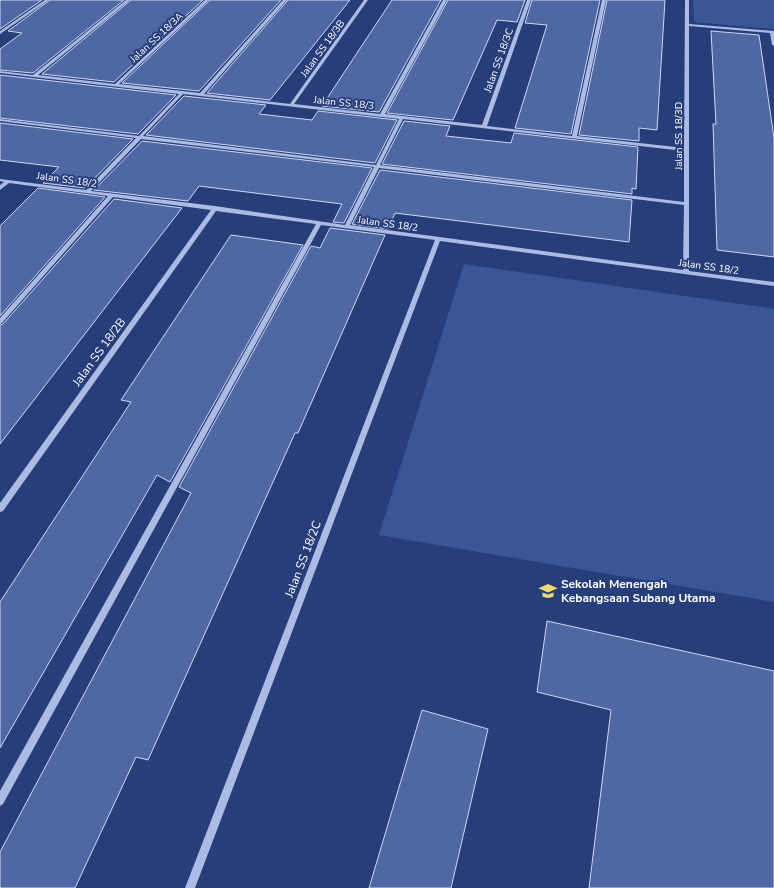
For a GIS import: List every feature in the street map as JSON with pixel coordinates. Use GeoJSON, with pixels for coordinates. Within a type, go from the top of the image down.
{"type":"FeatureCollection","features":[{"type":"Feature","properties":{"kind":"street"},"geometry":{"type":"LineString","coordinates":[[0,33],[47,0]]}},
{"type":"Feature","properties":{"kind":"street"},"geometry":{"type":"LineString","coordinates":[[34,76],[128,0]]}},
{"type":"Feature","properties":{"kind":"street","name":"Jalan SS 18/3A"},"geometry":{"type":"LineString","coordinates":[[116,85],[207,0]]}},
{"type":"Feature","properties":{"kind":"street"},"geometry":{"type":"LineString","coordinates":[[201,95],[285,0]]}},
{"type":"Feature","properties":{"kind":"street","name":"Jalan SS 18/3B"},"geometry":{"type":"LineString","coordinates":[[291,105],[366,0]]}},
{"type":"Feature","properties":{"kind":"street"},"geometry":{"type":"LineString","coordinates":[[382,115],[445,0]]}},
{"type":"Feature","properties":{"kind":"street","name":"Jalan SS 18/3C"},"geometry":{"type":"LineString","coordinates":[[484,127],[529,0]]}},
{"type":"Feature","properties":{"kind":"street"},"geometry":{"type":"LineString","coordinates":[[574,137],[604,0]]}},
{"type":"Feature","properties":{"kind":"street","name":"Jalan SS 18/3D"},"geometry":{"type":"LineString","coordinates":[[686,272],[687,0]]}},
{"type":"Feature","properties":{"kind":"street"},"geometry":{"type":"LineString","coordinates":[[687,25],[773,32],[774,45]]}},
{"type":"Feature","properties":{"kind":"street","name":"Jalan SS 18/3"},"geometry":{"type":"LineString","coordinates":[[0,72],[687,150]]}},
{"type":"Feature","properties":{"kind":"street"},"geometry":{"type":"LineString","coordinates":[[88,191],[182,93]]}},
{"type":"Feature","properties":{"kind":"street"},"geometry":{"type":"LineString","coordinates":[[347,226],[402,117]]}},
{"type":"Feature","properties":{"kind":"street"},"geometry":{"type":"LineString","coordinates":[[0,120],[686,204]]}},
{"type":"Feature","properties":{"kind":"street","name":"Jalan SS 18/2"},"geometry":{"type":"LineString","coordinates":[[0,180],[774,284]]}},
{"type":"Feature","properties":{"kind":"street"},"geometry":{"type":"LineString","coordinates":[[0,188],[8,181]]}},
{"type":"Feature","properties":{"kind":"street"},"geometry":{"type":"LineString","coordinates":[[0,322],[112,195]]}},
{"type":"Feature","properties":{"kind":"street","name":"Jalan SS 18/2B"},"geometry":{"type":"LineString","coordinates":[[0,509],[215,208]]}},
{"type":"Feature","properties":{"kind":"street"},"geometry":{"type":"LineString","coordinates":[[0,802],[319,222]]}},
{"type":"Feature","properties":{"kind":"street","name":"Jalan SS 18/2C"},"geometry":{"type":"LineString","coordinates":[[190,888],[438,239]]}},
{"type":"Feature","properties":{"kind":"shaded area"},"geometry":{"type":"Polygon","coordinates":[[[693,0],[774,0],[774,29],[694,22],[693,0]]]}},
{"type":"Feature","properties":{"kind":"shaded area"},"geometry":{"type":"Polygon","coordinates":[[[464,264],[774,309],[774,602],[379,535],[464,264]]]}},
{"type":"Feature","properties":{"kind":"building"},"geometry":{"type":"Polygon","coordinates":[[[0,0],[42,0],[0,29],[0,0]]]}},
{"type":"Feature","properties":{"kind":"building"},"geometry":{"type":"Polygon","coordinates":[[[50,0],[124,0],[33,73],[0,70],[0,49],[22,33],[8,31],[50,0]]]}},
{"type":"Feature","properties":{"kind":"building"},"geometry":{"type":"Polygon","coordinates":[[[131,0],[203,0],[114,82],[42,74],[131,0]]]}},
{"type":"Feature","properties":{"kind":"building"},"geometry":{"type":"Polygon","coordinates":[[[210,0],[281,0],[199,91],[122,83],[210,0]]]}},
{"type":"Feature","properties":{"kind":"building"},"geometry":{"type":"Polygon","coordinates":[[[288,0],[350,0],[270,100],[207,93],[288,0]]]}},
{"type":"Feature","properties":{"kind":"building"},"geometry":{"type":"Polygon","coordinates":[[[392,0],[441,0],[379,112],[322,106],[392,0]]]}},
{"type":"Feature","properties":{"kind":"building"},"geometry":{"type":"Polygon","coordinates":[[[448,0],[525,0],[517,22],[497,20],[453,120],[387,113],[448,0]]]}},
{"type":"Feature","properties":{"kind":"building"},"geometry":{"type":"Polygon","coordinates":[[[532,0],[600,0],[571,134],[515,128],[547,25],[525,23],[532,0]]]}},
{"type":"Feature","properties":{"kind":"building"},"geometry":{"type":"Polygon","coordinates":[[[607,0],[665,0],[657,130],[639,128],[639,141],[579,135],[607,0]]]}},
{"type":"Feature","properties":{"kind":"building"},"geometry":{"type":"Polygon","coordinates":[[[711,31],[759,35],[774,138],[774,257],[717,250],[713,124],[716,124],[711,31]]]}},
{"type":"Feature","properties":{"kind":"building"},"geometry":{"type":"Polygon","coordinates":[[[0,75],[176,95],[138,134],[0,118],[0,75]]]}},
{"type":"Feature","properties":{"kind":"building"},"geometry":{"type":"Polygon","coordinates":[[[184,96],[266,105],[259,114],[312,120],[318,111],[397,120],[375,163],[146,135],[184,96]]]}},
{"type":"Feature","properties":{"kind":"building"},"geometry":{"type":"Polygon","coordinates":[[[404,121],[450,126],[446,136],[511,143],[514,133],[638,147],[636,189],[632,188],[632,194],[382,164],[404,121]]]}},
{"type":"Feature","properties":{"kind":"building"},"geometry":{"type":"Polygon","coordinates":[[[0,123],[133,139],[85,188],[43,183],[59,167],[0,160],[0,123]]]}},
{"type":"Feature","properties":{"kind":"building"},"geometry":{"type":"Polygon","coordinates":[[[142,141],[372,168],[344,223],[333,222],[342,204],[199,186],[188,201],[94,190],[142,141]]]}},
{"type":"Feature","properties":{"kind":"building"},"geometry":{"type":"Polygon","coordinates":[[[380,170],[632,200],[629,242],[395,213],[388,229],[352,224],[380,170]]]}},
{"type":"Feature","properties":{"kind":"building"},"geometry":{"type":"Polygon","coordinates":[[[38,188],[105,197],[0,316],[0,226],[38,188]]]}},
{"type":"Feature","properties":{"kind":"building"},"geometry":{"type":"Polygon","coordinates":[[[114,199],[182,208],[0,444],[0,325],[3,324],[114,199]]]}},
{"type":"Feature","properties":{"kind":"building"},"geometry":{"type":"Polygon","coordinates":[[[330,228],[385,235],[298,433],[295,433],[148,760],[136,757],[75,888],[0,888],[0,852],[191,493],[179,487],[311,246],[320,248],[330,228]]]}},
{"type":"Feature","properties":{"kind":"building"},"geometry":{"type":"Polygon","coordinates":[[[231,235],[303,245],[170,482],[157,475],[0,748],[0,602],[131,402],[121,400],[231,235]]]}},
{"type":"Feature","properties":{"kind":"building"},"geometry":{"type":"Polygon","coordinates":[[[547,621],[774,671],[774,888],[589,888],[611,710],[537,692],[547,621]]]}},
{"type":"Feature","properties":{"kind":"building"},"geometry":{"type":"Polygon","coordinates":[[[422,710],[488,729],[451,888],[369,888],[422,710]]]}},
{"type":"Feature","properties":{"kind":"place","name":"Sekolah Menengah Kebangsaan Subang Utama"},"geometry":{"type":"Point","coordinates":[548,591]}}]}
